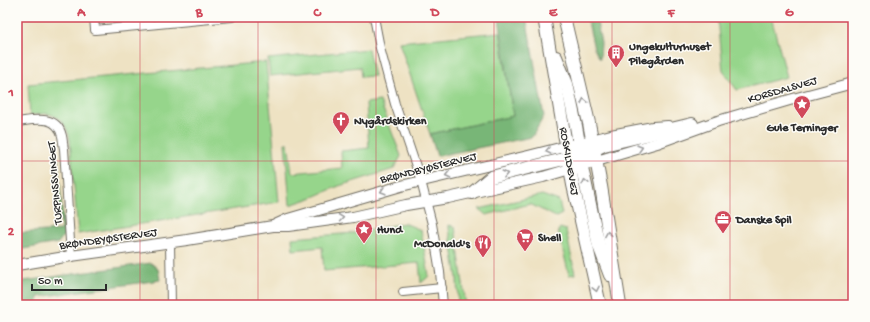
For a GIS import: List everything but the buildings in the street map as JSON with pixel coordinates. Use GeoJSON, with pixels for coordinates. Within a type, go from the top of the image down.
{"type":"FeatureCollection","features":[{"type":"Feature","properties":{"kind":"main road"},"geometry":{"type":"LineString","coordinates":[[544,17],[548,36],[567,84],[599,246],[619,303]]}},
{"type":"Feature","properties":{"kind":"main road","name":"ROSKILDEVEJ"},"geometry":{"type":"LineString","coordinates":[[564,17],[582,90],[579,215],[600,305]]}},
{"type":"Feature","properties":{"kind":"main road"},"geometry":{"type":"LineString","coordinates":[[472,193],[491,178],[581,154],[604,145],[692,124]]}},
{"type":"Feature","properties":{"kind":"street"},"geometry":{"type":"LineString","coordinates":[[94,17],[95,30],[232,17]]}},
{"type":"Feature","properties":{"kind":"street"},"geometry":{"type":"LineString","coordinates":[[374,17],[380,48],[395,104],[421,182],[432,224],[439,259],[443,305]]}},
{"type":"Feature","properties":{"kind":"street","name":"KORSDALSVEJ"},"geometry":{"type":"LineString","coordinates":[[581,154],[657,143],[718,121],[853,83]]}},
{"type":"Feature","properties":{"kind":"street","name":"TURPINSSVINGET"},"geometry":{"type":"LineString","coordinates":[[17,122],[47,120],[54,123],[61,132],[64,149],[71,256]]}},
{"type":"Feature","properties":{"kind":"street","name":"KORSDALSVEJ"},"geometry":{"type":"LineString","coordinates":[[692,124],[718,121]]}},
{"type":"Feature","properties":{"kind":"street","name":"BRØNDBYØSTERVEJ"},"geometry":{"type":"LineString","coordinates":[[273,226],[288,219],[401,186],[581,154]]}},
{"type":"Feature","properties":{"kind":"street","name":"BRØNDBYØSTERVEJ"},"geometry":{"type":"LineString","coordinates":[[17,265],[71,256],[170,243],[273,226],[288,226],[353,217],[472,193]]}},
{"type":"Feature","properties":{"kind":"street"},"geometry":{"type":"LineString","coordinates":[[170,243],[171,305]]}},
{"type":"Feature","properties":{"kind":"street"},"geometry":{"type":"LineString","coordinates":[[403,292],[442,288]]}},
{"type":"Feature","properties":{"kind":"green space"},"geometry":{"type":"Polygon","coordinates":[[[499,17],[526,17],[544,116],[532,137],[437,156],[430,134],[513,116],[499,17]]]}},
{"type":"Feature","properties":{"kind":"green space"},"geometry":{"type":"Polygon","coordinates":[[[587,17],[596,17],[601,43],[600,59],[594,49],[587,17]]]}},
{"type":"Feature","properties":{"kind":"green space"},"geometry":{"type":"Polygon","coordinates":[[[718,17],[771,17],[787,77],[737,90],[723,71],[718,17]]]}},
{"type":"Feature","properties":{"kind":"green space"},"geometry":{"type":"Polygon","coordinates":[[[500,32],[513,116],[430,134],[399,42],[500,32]]]}},
{"type":"Feature","properties":{"kind":"green space"},"geometry":{"type":"Polygon","coordinates":[[[368,49],[374,76],[361,77],[360,67],[270,76],[268,59],[368,49]]]}},
{"type":"Feature","properties":{"kind":"green space"},"geometry":{"type":"Polygon","coordinates":[[[266,62],[279,202],[78,234],[70,140],[68,132],[64,124],[54,116],[47,114],[30,115],[28,84],[266,62]]]}},
{"type":"Feature","properties":{"kind":"green space"},"geometry":{"type":"Polygon","coordinates":[[[380,101],[401,156],[394,169],[339,186],[290,205],[285,143],[288,143],[292,173],[342,168],[341,151],[369,148],[366,103],[380,101]]]}},
{"type":"Feature","properties":{"kind":"green space"},"geometry":{"type":"Polygon","coordinates":[[[55,158],[58,158],[64,235],[58,243],[17,250],[17,233],[61,230],[55,158]]]}},
{"type":"Feature","properties":{"kind":"green space"},"geometry":{"type":"Polygon","coordinates":[[[542,195],[559,201],[562,214],[556,217],[530,204],[486,215],[479,209],[542,195]]]}},
{"type":"Feature","properties":{"kind":"green space"},"geometry":{"type":"Polygon","coordinates":[[[404,223],[421,230],[429,276],[421,283],[419,263],[324,271],[322,247],[293,250],[292,238],[354,233],[404,223]]]}},
{"type":"Feature","properties":{"kind":"green space"},"geometry":{"type":"Polygon","coordinates":[[[449,225],[455,227],[466,305],[458,305],[457,278],[449,225]]]}},
{"type":"Feature","properties":{"kind":"green space"},"geometry":{"type":"Polygon","coordinates":[[[560,228],[566,230],[575,274],[569,275],[558,231],[560,228]]]}},
{"type":"Feature","properties":{"kind":"green space"},"geometry":{"type":"Polygon","coordinates":[[[151,263],[158,269],[160,280],[38,297],[38,305],[17,305],[17,282],[151,263]]]}},
{"type":"Feature","properties":{"kind":"place","name":"Ungekulturhuset Pilegården"},"geometry":{"type":"Point","coordinates":[616,68]}},
{"type":"Feature","properties":{"kind":"place","name":"Gule Terninger"},"geometry":{"type":"Point","coordinates":[802,119]}},
{"type":"Feature","properties":{"kind":"place","name":"Nygårdskirken"},"geometry":{"type":"Point","coordinates":[341,135]}},
{"type":"Feature","properties":{"kind":"place","name":"Danske Spil"},"geometry":{"type":"Point","coordinates":[723,234]}},
{"type":"Feature","properties":{"kind":"place","name":"Hund"},"geometry":{"type":"Point","coordinates":[364,244]}},
{"type":"Feature","properties":{"kind":"place","name":"Shell"},"geometry":{"type":"Point","coordinates":[525,252]}},
{"type":"Feature","properties":{"kind":"place","name":"McDonald's"},"geometry":{"type":"Point","coordinates":[483,258]}}]}
